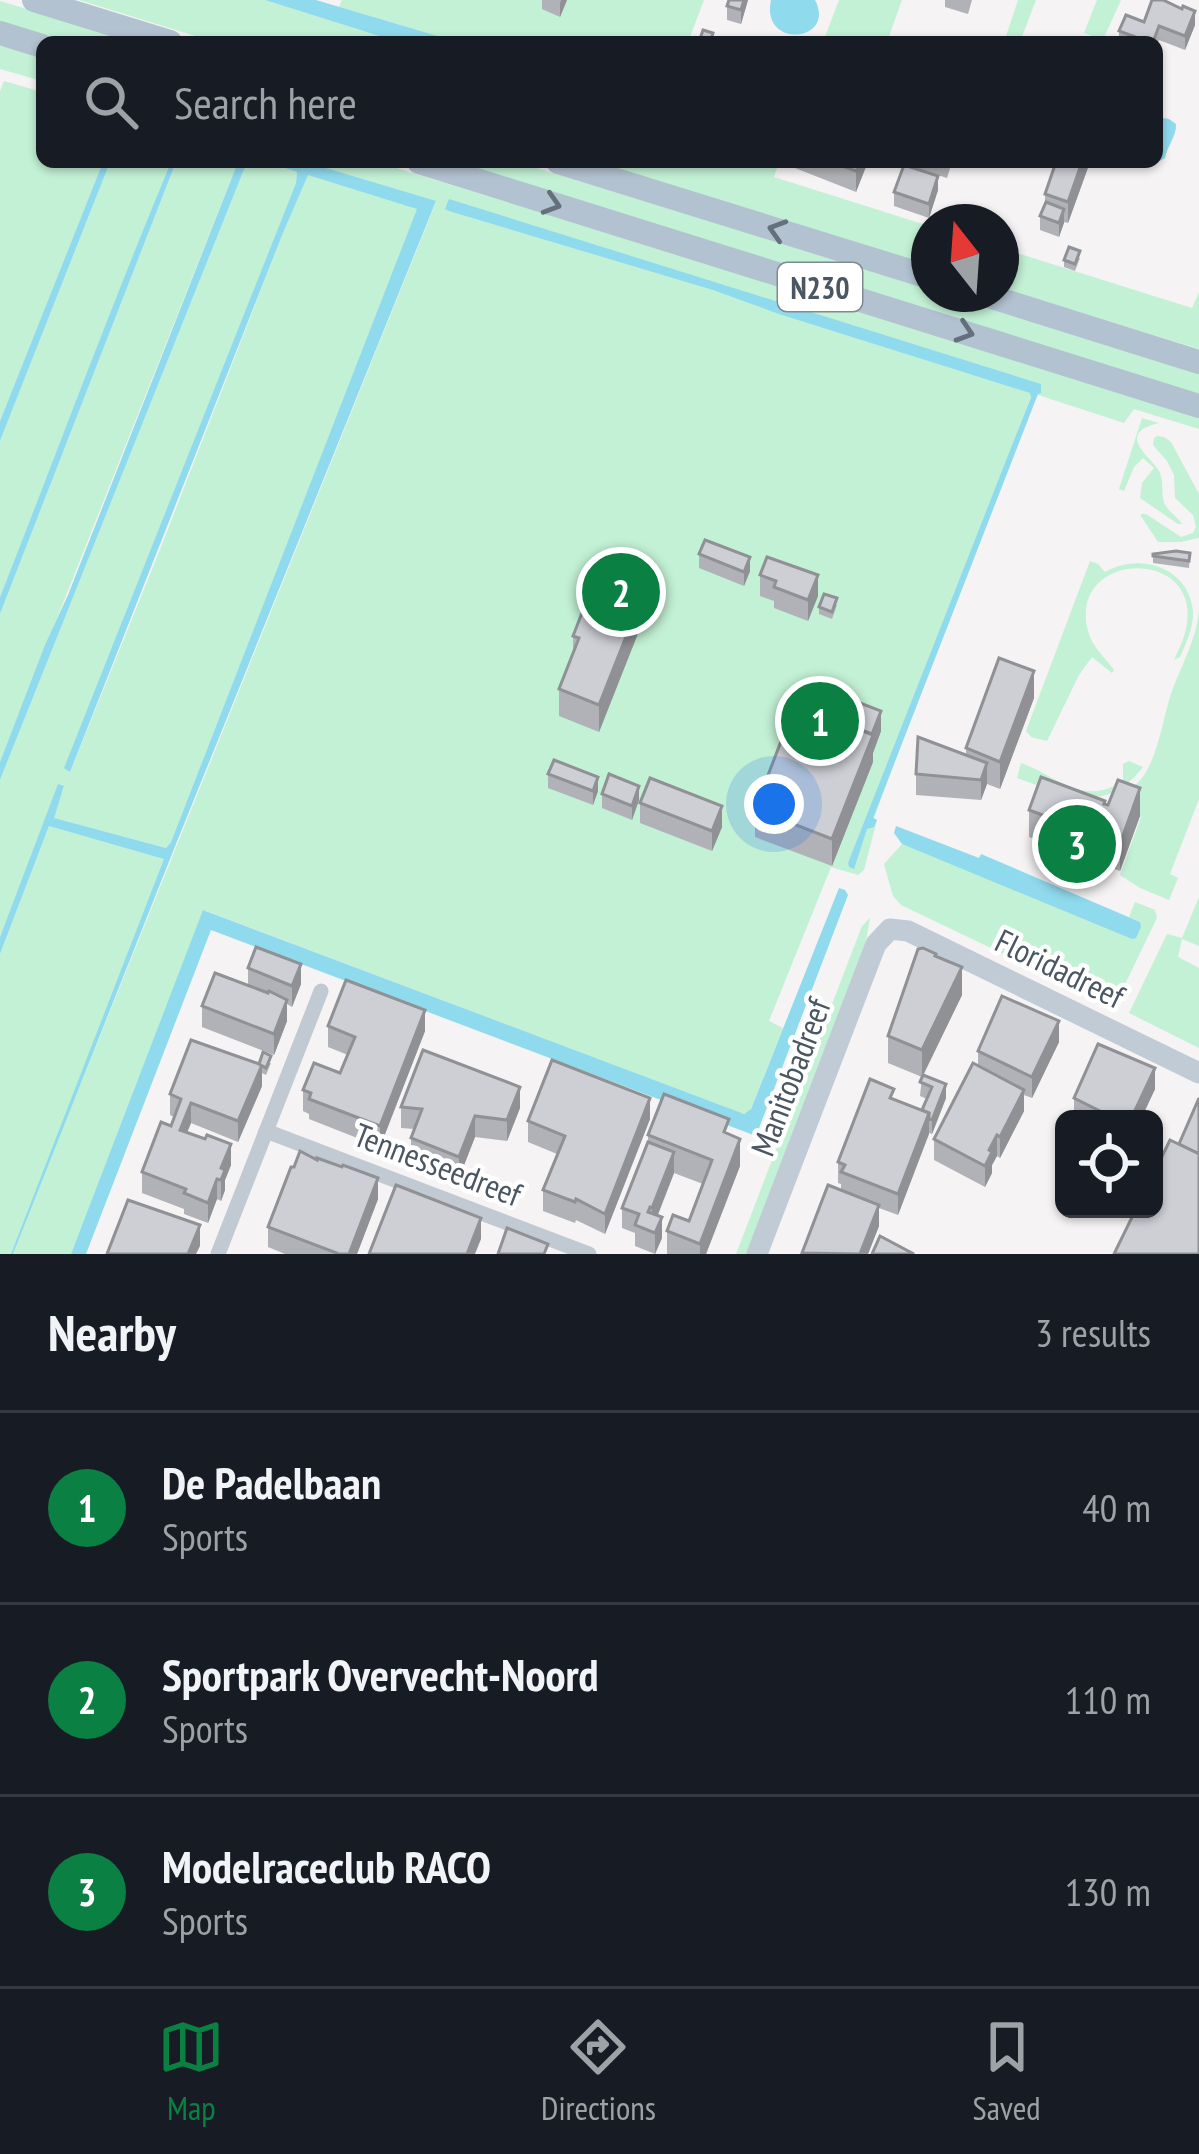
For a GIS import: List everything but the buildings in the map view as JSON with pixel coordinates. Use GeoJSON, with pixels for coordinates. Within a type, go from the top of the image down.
{"type":"FeatureCollection","features":[{"type":"Feature","properties":{"kind":"main road"},"geometry":{"type":"LineString","coordinates":[[34,0],[151,36]]}},
{"type":"Feature","properties":{"kind":"main road"},"geometry":{"type":"LineString","coordinates":[[0,33],[36,44]]}},
{"type":"Feature","properties":{"kind":"main road","name":"N230"},"geometry":{"type":"LineString","coordinates":[[438,168],[1199,406]]}},
{"type":"Feature","properties":{"kind":"main road","name":"N230"},"geometry":{"type":"LineString","coordinates":[[577,168],[911,272]]}},
{"type":"Feature","properties":{"kind":"main road"},"geometry":{"type":"LineString","coordinates":[[1019,306],[1199,362]]}},
{"type":"Feature","properties":{"kind":"street","name":"Floridadreef"},"geometry":{"type":"LineString","coordinates":[[890,929],[908,931],[1199,1073]]}},
{"type":"Feature","properties":{"kind":"street","name":"Manitobadreef"},"geometry":{"type":"LineString","coordinates":[[757,1254],[877,944],[890,929]]}},
{"type":"Feature","properties":{"kind":"street"},"geometry":{"type":"LineString","coordinates":[[218,1254],[321,992]]}},
{"type":"Feature","properties":{"kind":"street","name":"Tennesseedreef"},"geometry":{"type":"LineString","coordinates":[[266,1131],[589,1254]]}},
{"type":"Feature","properties":{"kind":"green space"},"geometry":{"type":"Polygon","coordinates":[[[79,0],[265,0],[379,36],[196,36],[79,0]]]}},
{"type":"Feature","properties":{"kind":"green space"},"geometry":{"type":"Polygon","coordinates":[[[342,0],[704,0],[690,36],[438,36],[339,7],[342,0]]]}},
{"type":"Feature","properties":{"kind":"green space"},"geometry":{"type":"Polygon","coordinates":[[[839,0],[902,0],[889,36],[825,36],[839,0]]]}},
{"type":"Feature","properties":{"kind":"green space"},"geometry":{"type":"Polygon","coordinates":[[[1018,0],[1036,0],[1022,36],[1006,36],[1018,0]]]}},
{"type":"Feature","properties":{"kind":"green space"},"geometry":{"type":"Polygon","coordinates":[[[1097,0],[1121,0],[1105,36],[1084,33],[1097,0]]]}},
{"type":"Feature","properties":{"kind":"green space"},"geometry":{"type":"Polygon","coordinates":[[[0,1],[118,36],[36,38],[0,27],[0,1]]]}},
{"type":"Feature","properties":{"kind":"green space"},"geometry":{"type":"Polygon","coordinates":[[[0,45],[36,55],[36,79],[0,69],[0,45]]]}},
{"type":"Feature","properties":{"kind":"green space"},"geometry":{"type":"Polygon","coordinates":[[[4,81],[36,90],[36,168],[101,168],[0,421],[0,91],[4,81]]]}},
{"type":"Feature","properties":{"kind":"green space"},"geometry":{"type":"Polygon","coordinates":[[[108,168],[169,168],[0,597],[0,441],[108,168]]]}},
{"type":"Feature","properties":{"kind":"green space"},"geometry":{"type":"Polygon","coordinates":[[[174,168],[236,168],[0,762],[0,614],[174,168]]]}},
{"type":"Feature","properties":{"kind":"green space"},"geometry":{"type":"Polygon","coordinates":[[[245,168],[285,168],[297,172],[296,183],[65,767],[70,772],[308,174],[418,208],[171,842],[166,848],[53,818],[64,787],[59,785],[0,937],[0,780],[245,168]]]}},
{"type":"Feature","properties":{"kind":"green space"},"geometry":{"type":"Polygon","coordinates":[[[326,168],[396,168],[1199,415],[1199,429],[1134,409],[1124,423],[1032,393],[874,818],[864,870],[858,875],[831,867],[769,1021],[783,1028],[750,1111],[742,1114],[204,910],[71,1254],[13,1254],[62,1128],[11,1254],[0,1254],[0,954],[49,826],[165,858],[75,1098],[436,202],[326,168]]]}},
{"type":"Feature","properties":{"kind":"green space"},"geometry":{"type":"Polygon","coordinates":[[[457,168],[537,168],[911,283],[911,309],[457,168]]]}},
{"type":"Feature","properties":{"kind":"green space"},"geometry":{"type":"Polygon","coordinates":[[[615,168],[777,168],[774,177],[911,220],[911,259],[615,168]]]}},
{"type":"Feature","properties":{"kind":"green space"},"geometry":{"type":"Polygon","coordinates":[[[1019,254],[1192,308],[1199,292],[1199,349],[1019,294],[1019,254]]]}},
{"type":"Feature","properties":{"kind":"green space"},"geometry":{"type":"Polygon","coordinates":[[[922,312],[1003,312],[1199,373],[1199,398],[922,312]]]}},
{"type":"Feature","properties":{"kind":"green space"},"geometry":{"type":"Polygon","coordinates":[[[1142,418],[1159,423],[1138,433],[1137,440],[1160,473],[1165,505],[1182,524],[1140,498],[1142,483],[1154,468],[1143,458],[1124,491],[1119,489],[1142,418]]]}},
{"type":"Feature","properties":{"kind":"green space"},"geometry":{"type":"Polygon","coordinates":[[[1158,436],[1171,442],[1199,494],[1199,538],[1158,542],[1141,516],[1146,514],[1181,537],[1196,527],[1193,515],[1175,498],[1174,475],[1153,445],[1158,436]]]}},
{"type":"Feature","properties":{"kind":"green space"},"geometry":{"type":"Polygon","coordinates":[[[1090,561],[1105,572],[1133,563],[1172,574],[1189,596],[1193,617],[1189,635],[1180,657],[1174,660],[1187,624],[1185,599],[1174,581],[1155,571],[1134,568],[1113,573],[1096,585],[1087,605],[1090,637],[1114,670],[1112,673],[1092,657],[1047,741],[1031,737],[1026,731],[1090,561]]]}},
{"type":"Feature","properties":{"kind":"green space"},"geometry":{"type":"Polygon","coordinates":[[[1199,611],[1199,799],[1170,874],[1178,878],[1169,900],[1120,875],[1141,817],[1117,807],[1151,763],[1199,611]]]}},
{"type":"Feature","properties":{"kind":"green space"},"geometry":{"type":"Polygon","coordinates":[[[1129,761],[1143,767],[1114,792],[1099,796],[1068,795],[1017,778],[1021,763],[1070,787],[1095,791],[1123,781],[1123,764],[1129,761]]]}},
{"type":"Feature","properties":{"kind":"green space"},"geometry":{"type":"Polygon","coordinates":[[[902,844],[971,871],[1140,922],[1129,917],[1135,902],[1155,910],[1157,918],[1114,1007],[901,905],[893,896],[884,864],[902,844]]]}},
{"type":"Feature","properties":{"kind":"green space"},"geometry":{"type":"Polygon","coordinates":[[[1199,897],[1199,946],[1182,939],[1178,957],[1199,968],[1199,1048],[1129,1013],[1167,934],[1182,938],[1199,897]]]}},
{"type":"Feature","properties":{"kind":"green space"},"geometry":{"type":"Polygon","coordinates":[[[870,918],[863,958],[751,1254],[736,1254],[862,926],[870,918]]]}},
{"type":"Feature","properties":{"kind":"water"},"geometry":{"type":"Polygon","coordinates":[[[265,0],[316,0],[438,36],[379,36],[265,0]]]}},
{"type":"Feature","properties":{"kind":"water"},"geometry":{"type":"Polygon","coordinates":[[[771,0],[815,0],[816,25],[808,32],[786,33],[771,16],[771,0]]]}},
{"type":"Feature","properties":{"kind":"water"},"geometry":{"type":"Polygon","coordinates":[[[1163,118],[1176,124],[1163,159],[1163,118]]]}},
{"type":"Feature","properties":{"kind":"water"},"geometry":{"type":"Polygon","coordinates":[[[101,168],[108,168],[0,441],[0,421],[101,168]]]}},
{"type":"Feature","properties":{"kind":"water"},"geometry":{"type":"Polygon","coordinates":[[[169,168],[174,168],[0,614],[0,597],[169,168]]]}},
{"type":"Feature","properties":{"kind":"water"},"geometry":{"type":"Polygon","coordinates":[[[236,168],[245,168],[0,780],[0,762],[236,168]]]}},
{"type":"Feature","properties":{"kind":"water"},"geometry":{"type":"Polygon","coordinates":[[[285,168],[326,168],[436,201],[11,1254],[164,859],[49,826],[0,954],[0,937],[58,784],[64,786],[54,818],[166,848],[171,842],[417,209],[308,175],[70,772],[64,768],[297,172],[285,168]]]}},
{"type":"Feature","properties":{"kind":"water"},"geometry":{"type":"Polygon","coordinates":[[[449,199],[1041,384],[873,818],[877,820],[867,829],[854,869],[848,863],[1030,393],[449,211],[445,209],[449,199]]]}},
{"type":"Feature","properties":{"kind":"water"},"geometry":{"type":"Polygon","coordinates":[[[896,826],[979,858],[981,854],[1140,922],[1141,927],[1132,939],[902,844],[894,833],[896,826]]]}},
{"type":"Feature","properties":{"kind":"water"},"geometry":{"type":"Polygon","coordinates":[[[839,888],[848,895],[756,1136],[211,930],[86,1254],[71,1254],[203,910],[744,1114],[751,1109],[839,888]]]}},
{"type":"Feature","properties":{"kind":"place","name":"Sportpark Overvecht-Noord"},"geometry":{"type":"Point","coordinates":[621,592]}},
{"type":"Feature","properties":{"kind":"place","name":"De Padelbaan"},"geometry":{"type":"Point","coordinates":[820,721]}},
{"type":"Feature","properties":{"kind":"place","name":"Modelraceclub RACO"},"geometry":{"type":"Point","coordinates":[1077,844]}}]}
